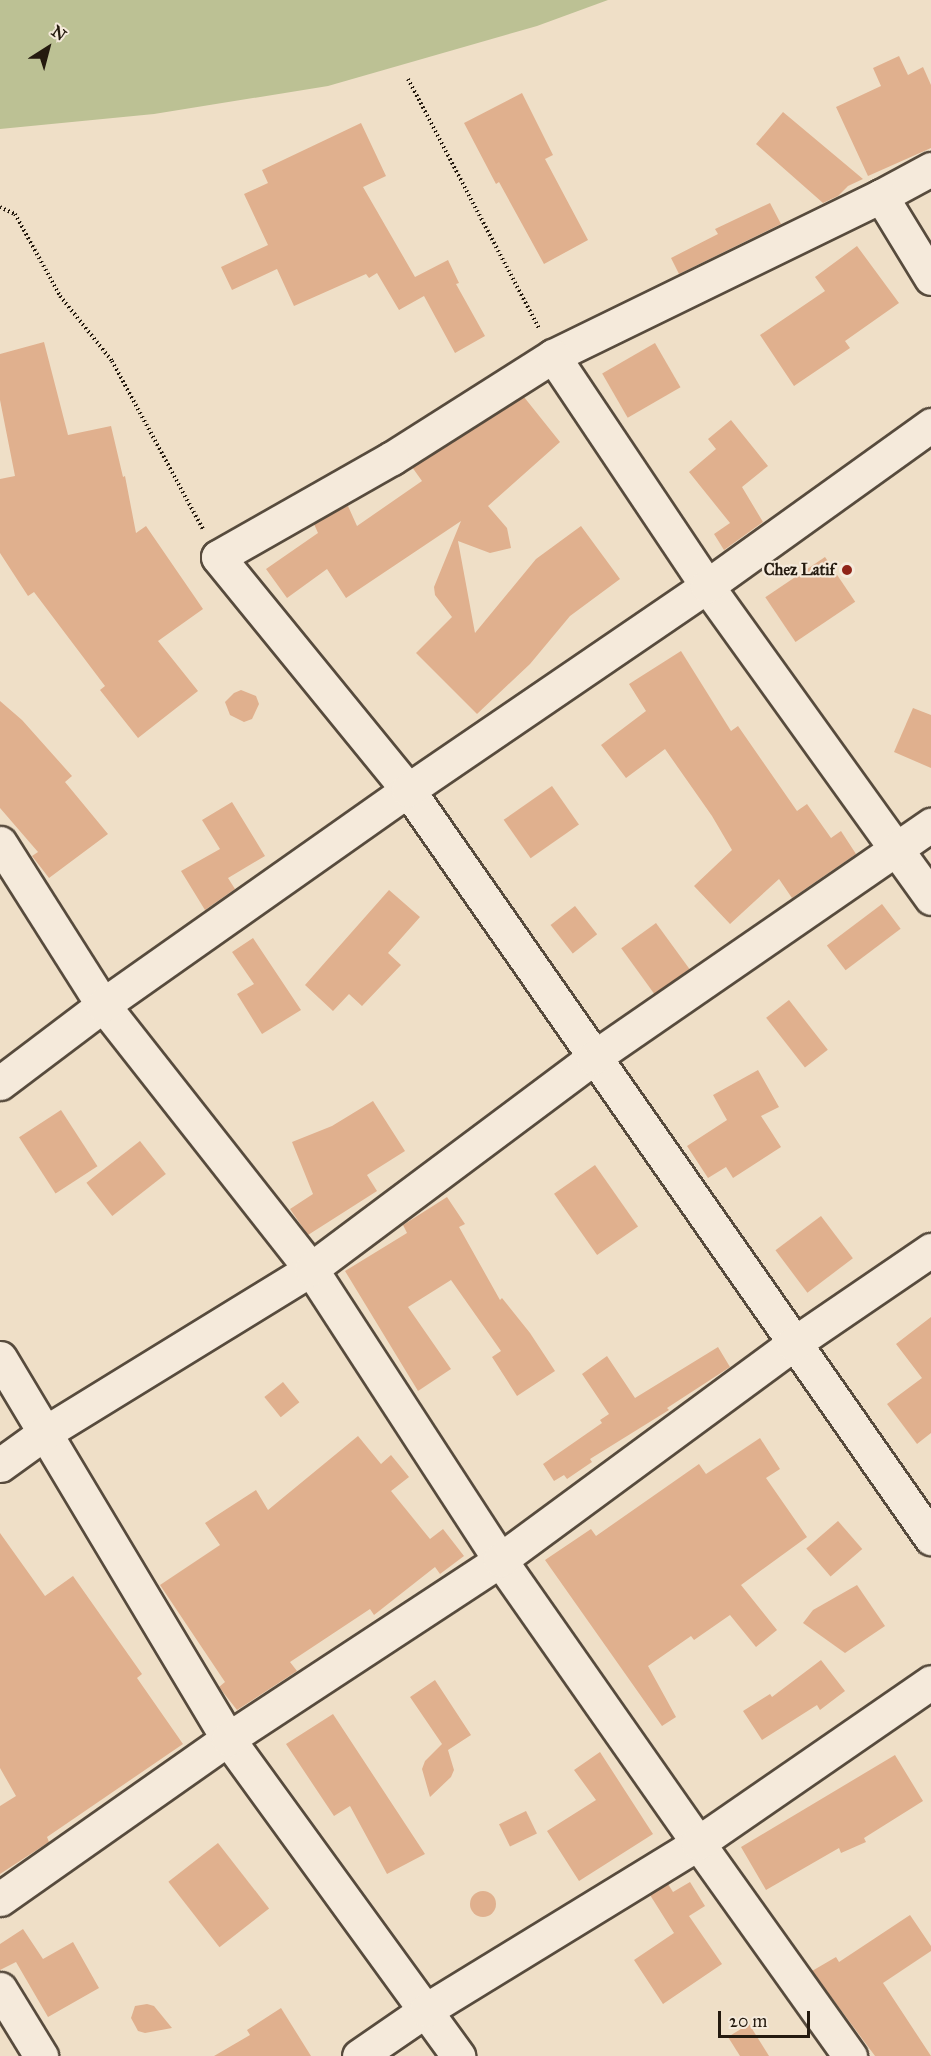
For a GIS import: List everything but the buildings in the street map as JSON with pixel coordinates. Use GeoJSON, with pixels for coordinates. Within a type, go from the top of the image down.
{"type":"FeatureCollection","features":[{"type":"Feature","properties":{"kind":"street"},"geometry":{"type":"LineString","coordinates":[[931,169],[881,196],[554,356],[392,458],[218,557],[408,790],[593,1058],[931,1538]]}},
{"type":"Feature","properties":{"kind":"street"},"geometry":{"type":"LineString","coordinates":[[881,196],[931,279]]}},
{"type":"Feature","properties":{"kind":"street"},"geometry":{"type":"LineString","coordinates":[[554,356],[707,586],[931,898]]}},
{"type":"Feature","properties":{"kind":"street"},"geometry":{"type":"LineString","coordinates":[[0,1083],[103,1005],[408,790],[707,586],[931,425]]}},
{"type":"Feature","properties":{"kind":"street"},"geometry":{"type":"LineString","coordinates":[[0,1465],[43,1434],[311,1269],[593,1058],[931,825]]}},
{"type":"Feature","properties":{"kind":"street"},"geometry":{"type":"LineString","coordinates":[[0,843],[103,1005],[311,1269],[500,1560],[698,1844],[850,2056]]}},
{"type":"Feature","properties":{"kind":"street"},"geometry":{"type":"LineString","coordinates":[[0,1899],[228,1739],[500,1560],[793,1344],[931,1250]]}},
{"type":"Feature","properties":{"kind":"street"},"geometry":{"type":"LineString","coordinates":[[0,1358],[43,1434],[228,1739],[458,2056]]}},
{"type":"Feature","properties":{"kind":"street"},"geometry":{"type":"LineString","coordinates":[[359,2056],[426,2010],[698,1844],[931,1682]]}},
{"type":"Feature","properties":{"kind":"street"},"geometry":{"type":"LineString","coordinates":[[0,1989],[41,2056]]}},
{"type":"Feature","properties":{"kind":"path"},"geometry":{"type":"LineString","coordinates":[[408,79],[554,356]]}},
{"type":"Feature","properties":{"kind":"path"},"geometry":{"type":"LineString","coordinates":[[0,207],[15,214],[60,296],[112,361],[218,557]]}},
{"type":"Feature","properties":{"kind":"green space"},"geometry":{"type":"Polygon","coordinates":[[[0,0],[608,0],[537,26],[328,86],[154,114],[0,129],[0,0]]]}},
{"type":"Feature","properties":{"kind":"place","name":"Chez Latif"},"geometry":{"type":"Point","coordinates":[847,570]}}]}
